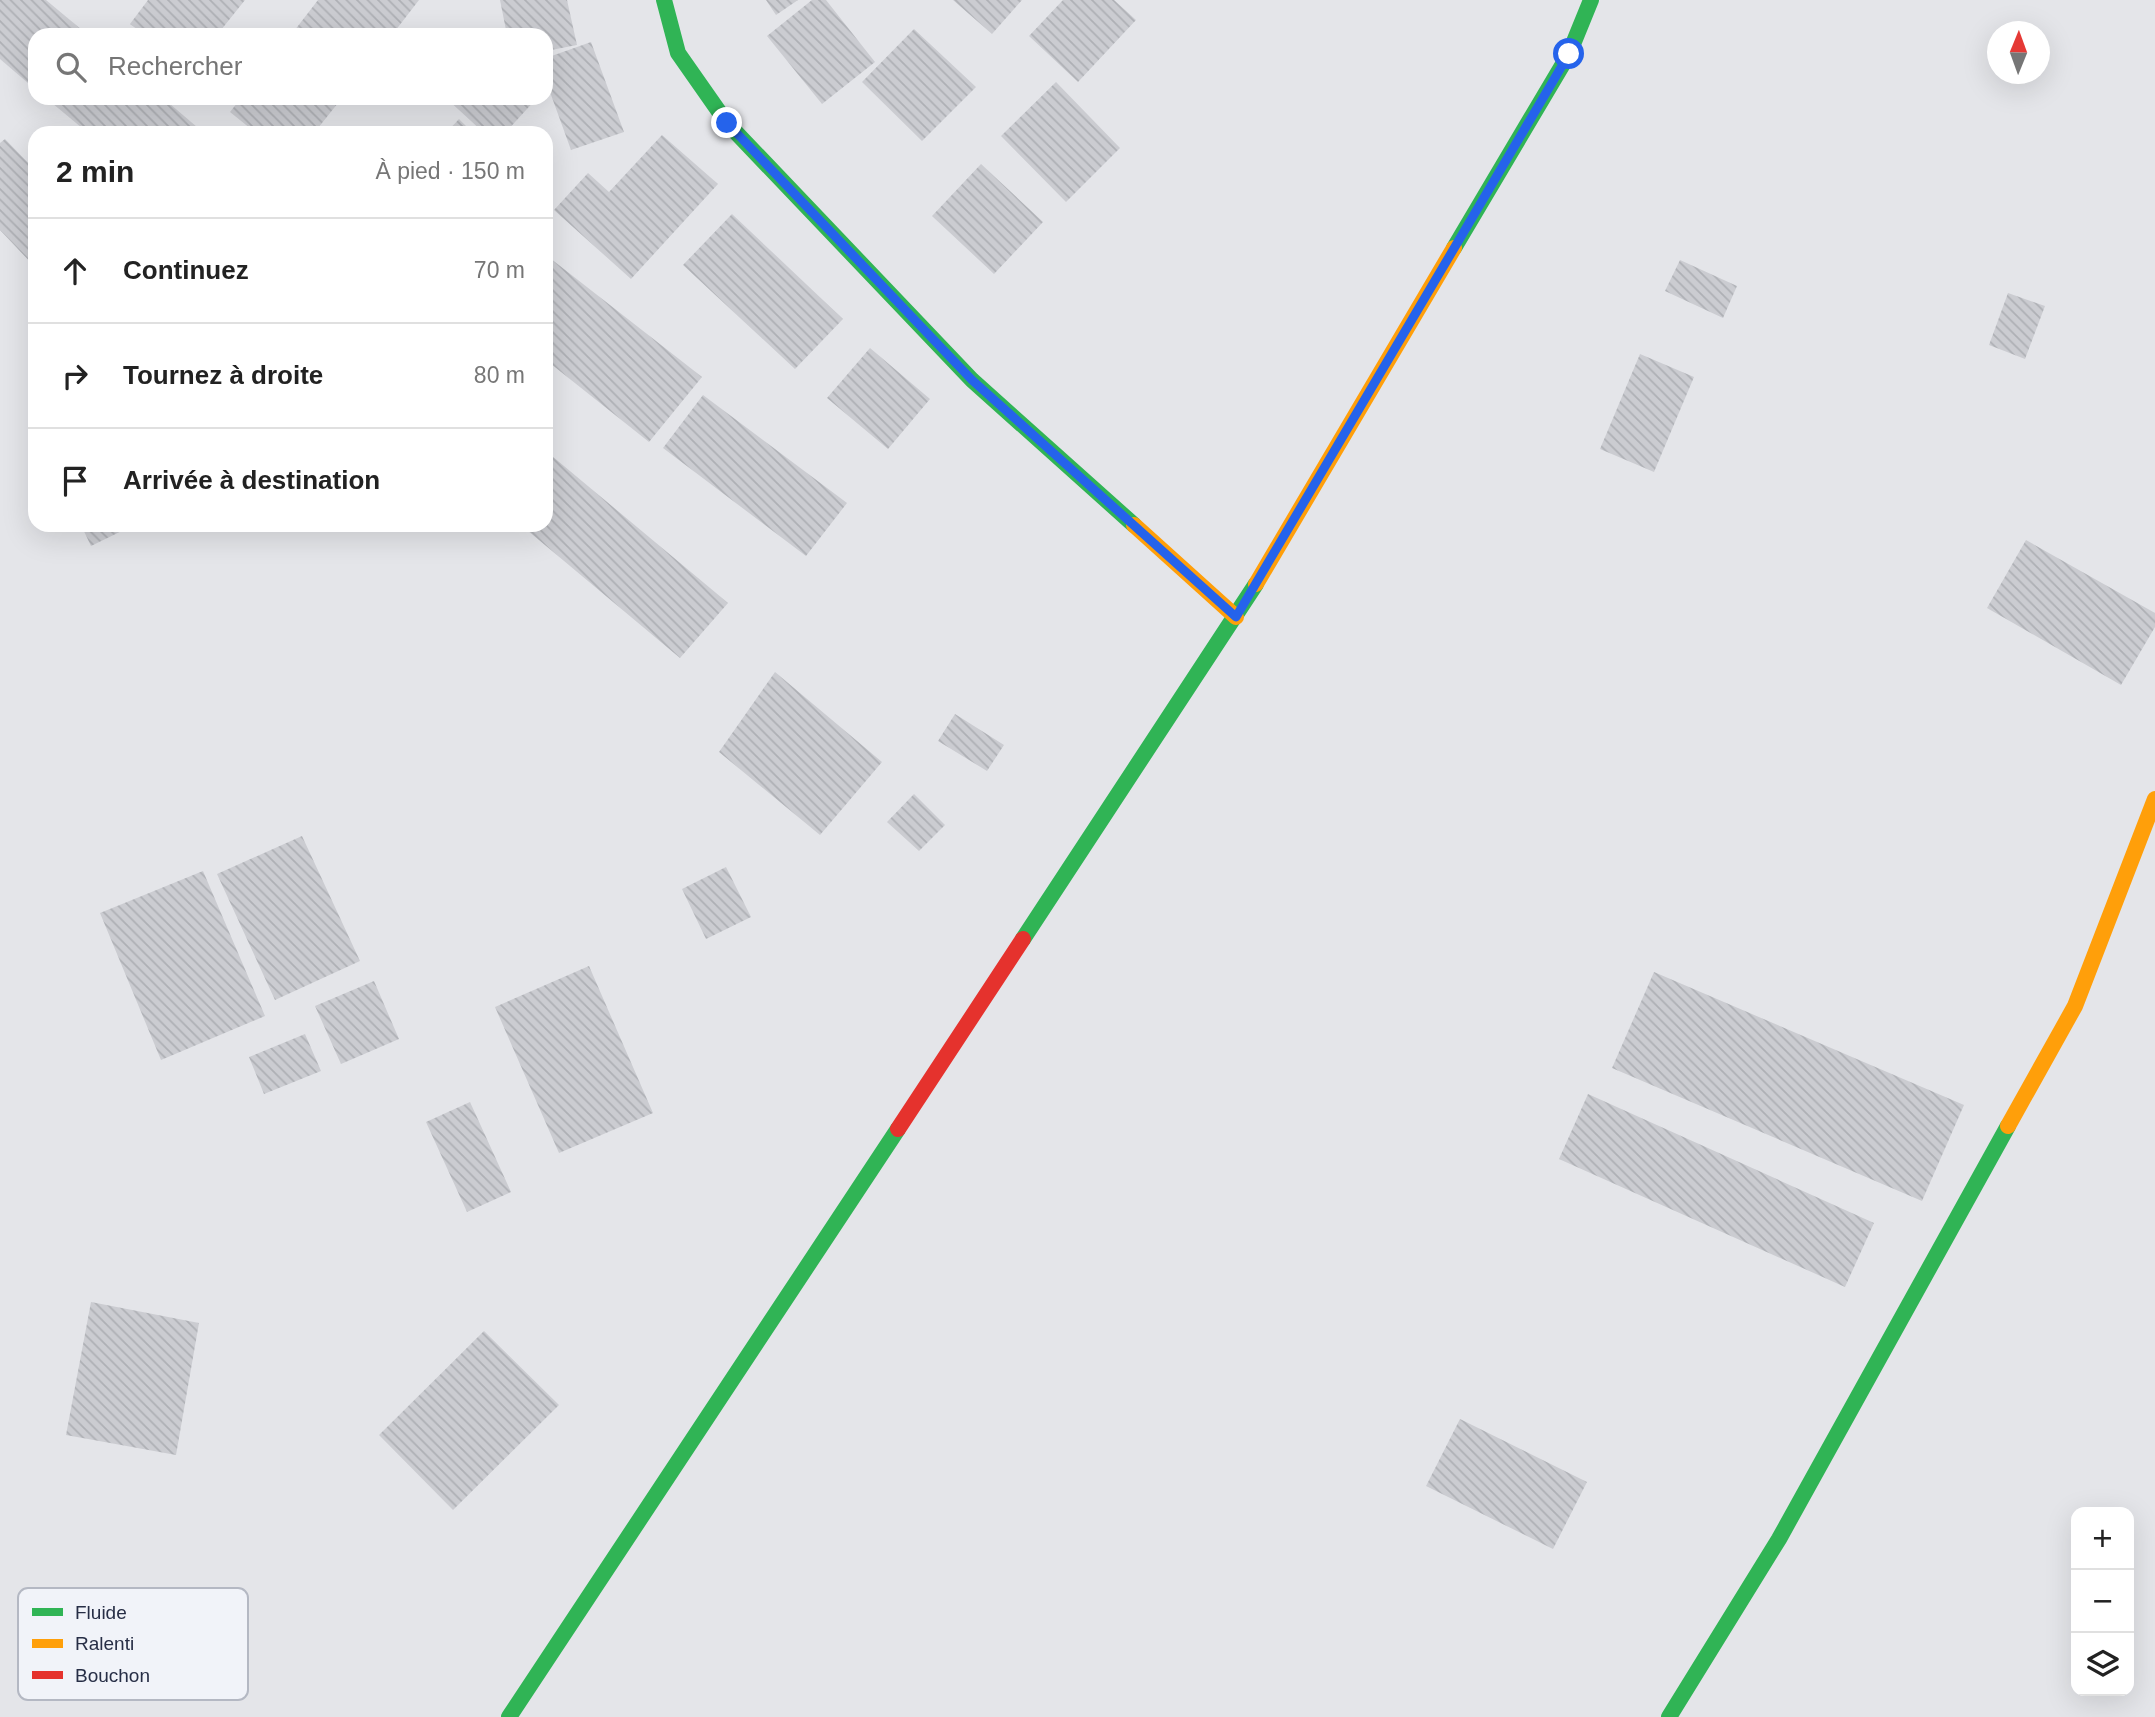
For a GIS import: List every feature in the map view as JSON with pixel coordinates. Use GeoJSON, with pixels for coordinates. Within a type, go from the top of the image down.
{"type":"FeatureCollection","features":[{"type":"Feature","properties":{"kind":"street"},"geometry":{"type":"LineString","coordinates":[[664,0],[678,52],[727,123],[972,380],[1236,617]]}},
{"type":"Feature","properties":{"kind":"street"},"geometry":{"type":"LineString","coordinates":[[509,1717],[1236,617],[1569,54],[1591,0]]}},
{"type":"Feature","properties":{"kind":"street"},"geometry":{"type":"LineString","coordinates":[[1669,1717],[1779,1539],[2075,1006],[2155,799]]}},
{"type":"Feature","properties":{"kind":"building"},"geometry":{"type":"Polygon","coordinates":[[[0,0],[46,0],[80,28],[28,28],[28,83],[0,59],[0,0]]]}},
{"type":"Feature","properties":{"kind":"building"},"geometry":{"type":"Polygon","coordinates":[[[148,0],[245,0],[223,28],[135,28],[130,24],[148,0]]]}},
{"type":"Feature","properties":{"kind":"building"},"geometry":{"type":"Polygon","coordinates":[[[318,0],[419,0],[397,28],[296,28],[318,0]]]}},
{"type":"Feature","properties":{"kind":"building"},"geometry":{"type":"Polygon","coordinates":[[[500,0],[567,0],[577,45],[553,50],[553,28],[506,28],[500,0]]]}},
{"type":"Feature","properties":{"kind":"building"},"geometry":{"type":"Polygon","coordinates":[[[766,0],[798,0],[776,15],[766,0]]]}},
{"type":"Feature","properties":{"kind":"building"},"geometry":{"type":"Polygon","coordinates":[[[812,0],[826,0],[875,62],[822,104],[767,36],[812,0]]]}},
{"type":"Feature","properties":{"kind":"building"},"geometry":{"type":"Polygon","coordinates":[[[953,0],[1022,0],[992,34],[953,0]]]}},
{"type":"Feature","properties":{"kind":"building"},"geometry":{"type":"Polygon","coordinates":[[[1063,0],[1114,0],[1136,20],[1078,82],[1029,36],[1063,0]]]}},
{"type":"Feature","properties":{"kind":"building"},"geometry":{"type":"Polygon","coordinates":[[[914,29],[976,87],[922,141],[862,82],[914,29]]]}},
{"type":"Feature","properties":{"kind":"building"},"geometry":{"type":"Polygon","coordinates":[[[591,42],[624,132],[571,150],[553,100],[553,56],[591,42]]]}},
{"type":"Feature","properties":{"kind":"building"},"geometry":{"type":"Polygon","coordinates":[[[1056,82],[1120,148],[1066,202],[1001,136],[1056,82]]]}},
{"type":"Feature","properties":{"kind":"building"},"geometry":{"type":"Polygon","coordinates":[[[54,105],[171,105],[196,126],[80,126],[54,105]]]}},
{"type":"Feature","properties":{"kind":"building"},"geometry":{"type":"Polygon","coordinates":[[[236,105],[336,105],[320,126],[247,126],[230,112],[236,105]]]}},
{"type":"Feature","properties":{"kind":"building"},"geometry":{"type":"Polygon","coordinates":[[[454,105],[531,105],[511,126],[476,126],[454,105]]]}},
{"type":"Feature","properties":{"kind":"building"},"geometry":{"type":"Polygon","coordinates":[[[459,119],[466,126],[452,126],[459,119]]]}},
{"type":"Feature","properties":{"kind":"building"},"geometry":{"type":"Polygon","coordinates":[[[662,135],[718,184],[631,279],[554,210],[588,173],[609,192],[662,135]]]}},
{"type":"Feature","properties":{"kind":"building"},"geometry":{"type":"Polygon","coordinates":[[[5,139],[28,163],[28,260],[0,230],[0,143],[5,139]]]}},
{"type":"Feature","properties":{"kind":"building"},"geometry":{"type":"Polygon","coordinates":[[[981,164],[1043,222],[994,274],[932,216],[981,164]]]}},
{"type":"Feature","properties":{"kind":"building"},"geometry":{"type":"Polygon","coordinates":[[[732,214],[843,319],[795,369],[683,265],[732,214]]]}},
{"type":"Feature","properties":{"kind":"building"},"geometry":{"type":"Polygon","coordinates":[[[553,260],[702,377],[649,442],[553,366],[553,260]]]}},
{"type":"Feature","properties":{"kind":"building"},"geometry":{"type":"Polygon","coordinates":[[[1680,260],[1737,286],[1723,318],[1665,291],[1680,260]]]}},
{"type":"Feature","properties":{"kind":"building"},"geometry":{"type":"Polygon","coordinates":[[[2008,293],[2045,306],[2025,359],[1989,345],[2008,293]]]}},
{"type":"Feature","properties":{"kind":"building"},"geometry":{"type":"Polygon","coordinates":[[[870,348],[930,399],[888,449],[827,398],[870,348]]]}},
{"type":"Feature","properties":{"kind":"building"},"geometry":{"type":"Polygon","coordinates":[[[1640,354],[1694,377],[1654,472],[1600,449],[1640,354]]]}},
{"type":"Feature","properties":{"kind":"building"},"geometry":{"type":"Polygon","coordinates":[[[703,395],[847,503],[806,556],[663,448],[703,395]]]}},
{"type":"Feature","properties":{"kind":"building"},"geometry":{"type":"Polygon","coordinates":[[[553,457],[728,603],[680,658],[529,532],[553,532],[553,457]]]}},
{"type":"Feature","properties":{"kind":"building"},"geometry":{"type":"Polygon","coordinates":[[[84,532],[120,532],[91,546],[84,532]]]}},
{"type":"Feature","properties":{"kind":"building"},"geometry":{"type":"Polygon","coordinates":[[[2026,540],[2155,613],[2155,627],[2121,685],[1987,608],[2026,540]]]}},
{"type":"Feature","properties":{"kind":"building"},"geometry":{"type":"Polygon","coordinates":[[[775,672],[882,762],[820,835],[719,752],[775,672]]]}},
{"type":"Feature","properties":{"kind":"building"},"geometry":{"type":"Polygon","coordinates":[[[955,714],[1004,745],[987,771],[938,741],[955,714]]]}},
{"type":"Feature","properties":{"kind":"building"},"geometry":{"type":"Polygon","coordinates":[[[914,794],[945,825],[919,851],[887,822],[914,794]]]}},
{"type":"Feature","properties":{"kind":"building"},"geometry":{"type":"Polygon","coordinates":[[[302,836],[360,961],[275,1000],[217,874],[302,836]]]}},
{"type":"Feature","properties":{"kind":"building"},"geometry":{"type":"Polygon","coordinates":[[[726,867],[751,917],[706,939],[682,889],[726,867]]]}},
{"type":"Feature","properties":{"kind":"building"},"geometry":{"type":"Polygon","coordinates":[[[203,871],[265,1016],[161,1060],[100,913],[203,871]]]}},
{"type":"Feature","properties":{"kind":"building"},"geometry":{"type":"Polygon","coordinates":[[[589,966],[653,1113],[559,1153],[495,1007],[589,966]]]}},
{"type":"Feature","properties":{"kind":"building"},"geometry":{"type":"Polygon","coordinates":[[[1654,972],[1964,1105],[1922,1201],[1612,1068],[1654,972]]]}},
{"type":"Feature","properties":{"kind":"building"},"geometry":{"type":"Polygon","coordinates":[[[374,981],[399,1039],[341,1064],[315,1006],[374,981]]]}},
{"type":"Feature","properties":{"kind":"building"},"geometry":{"type":"Polygon","coordinates":[[[305,1034],[321,1071],[264,1094],[249,1057],[305,1034]]]}},
{"type":"Feature","properties":{"kind":"building"},"geometry":{"type":"Polygon","coordinates":[[[1588,1094],[1874,1223],[1845,1287],[1559,1159],[1588,1094]]]}},
{"type":"Feature","properties":{"kind":"building"},"geometry":{"type":"Polygon","coordinates":[[[470,1102],[511,1192],[467,1212],[426,1122],[470,1102]]]}},
{"type":"Feature","properties":{"kind":"building"},"geometry":{"type":"Polygon","coordinates":[[[91,1302],[199,1323],[176,1455],[66,1435],[91,1302]]]}},
{"type":"Feature","properties":{"kind":"building"},"geometry":{"type":"Polygon","coordinates":[[[484,1331],[559,1405],[453,1510],[379,1435],[484,1331]]]}},
{"type":"Feature","properties":{"kind":"building"},"geometry":{"type":"Polygon","coordinates":[[[1460,1419],[1587,1482],[1553,1549],[1426,1486],[1460,1419]]]}},
{"type":"Feature","properties":{"kind":"traffic: fast"},"geometry":{"type":"LineString","coordinates":[[664,0],[678,53],[727,123],[972,380],[1134,525]]}},
{"type":"Feature","properties":{"kind":"traffic: fast"},"geometry":{"type":"LineString","coordinates":[[1454,248],[1569,54],[1591,0]]}},
{"type":"Feature","properties":{"kind":"traffic: fast"},"geometry":{"type":"LineString","coordinates":[[1023,939],[1256,584]]}},
{"type":"Feature","properties":{"kind":"traffic: fast"},"geometry":{"type":"LineString","coordinates":[[1669,1717],[1779,1539],[2008,1126]]}},
{"type":"Feature","properties":{"kind":"traffic: fast"},"geometry":{"type":"LineString","coordinates":[[509,1717],[898,1129]]}},
{"type":"Feature","properties":{"kind":"traffic: slow"},"geometry":{"type":"LineString","coordinates":[[1256,584],[1454,248]]}},
{"type":"Feature","properties":{"kind":"traffic: slow"},"geometry":{"type":"LineString","coordinates":[[1134,525],[1236,617]]}},
{"type":"Feature","properties":{"kind":"traffic: slow"},"geometry":{"type":"LineString","coordinates":[[2008,1126],[2075,1006],[2155,799]]}},
{"type":"Feature","properties":{"kind":"traffic: jam"},"geometry":{"type":"LineString","coordinates":[[898,1129],[1023,939]]}},
{"type":"Feature","properties":{"kind":"route"},"geometry":{"type":"LineString","coordinates":[[727,123],[972,380],[1236,617],[1569,54]]}}]}
